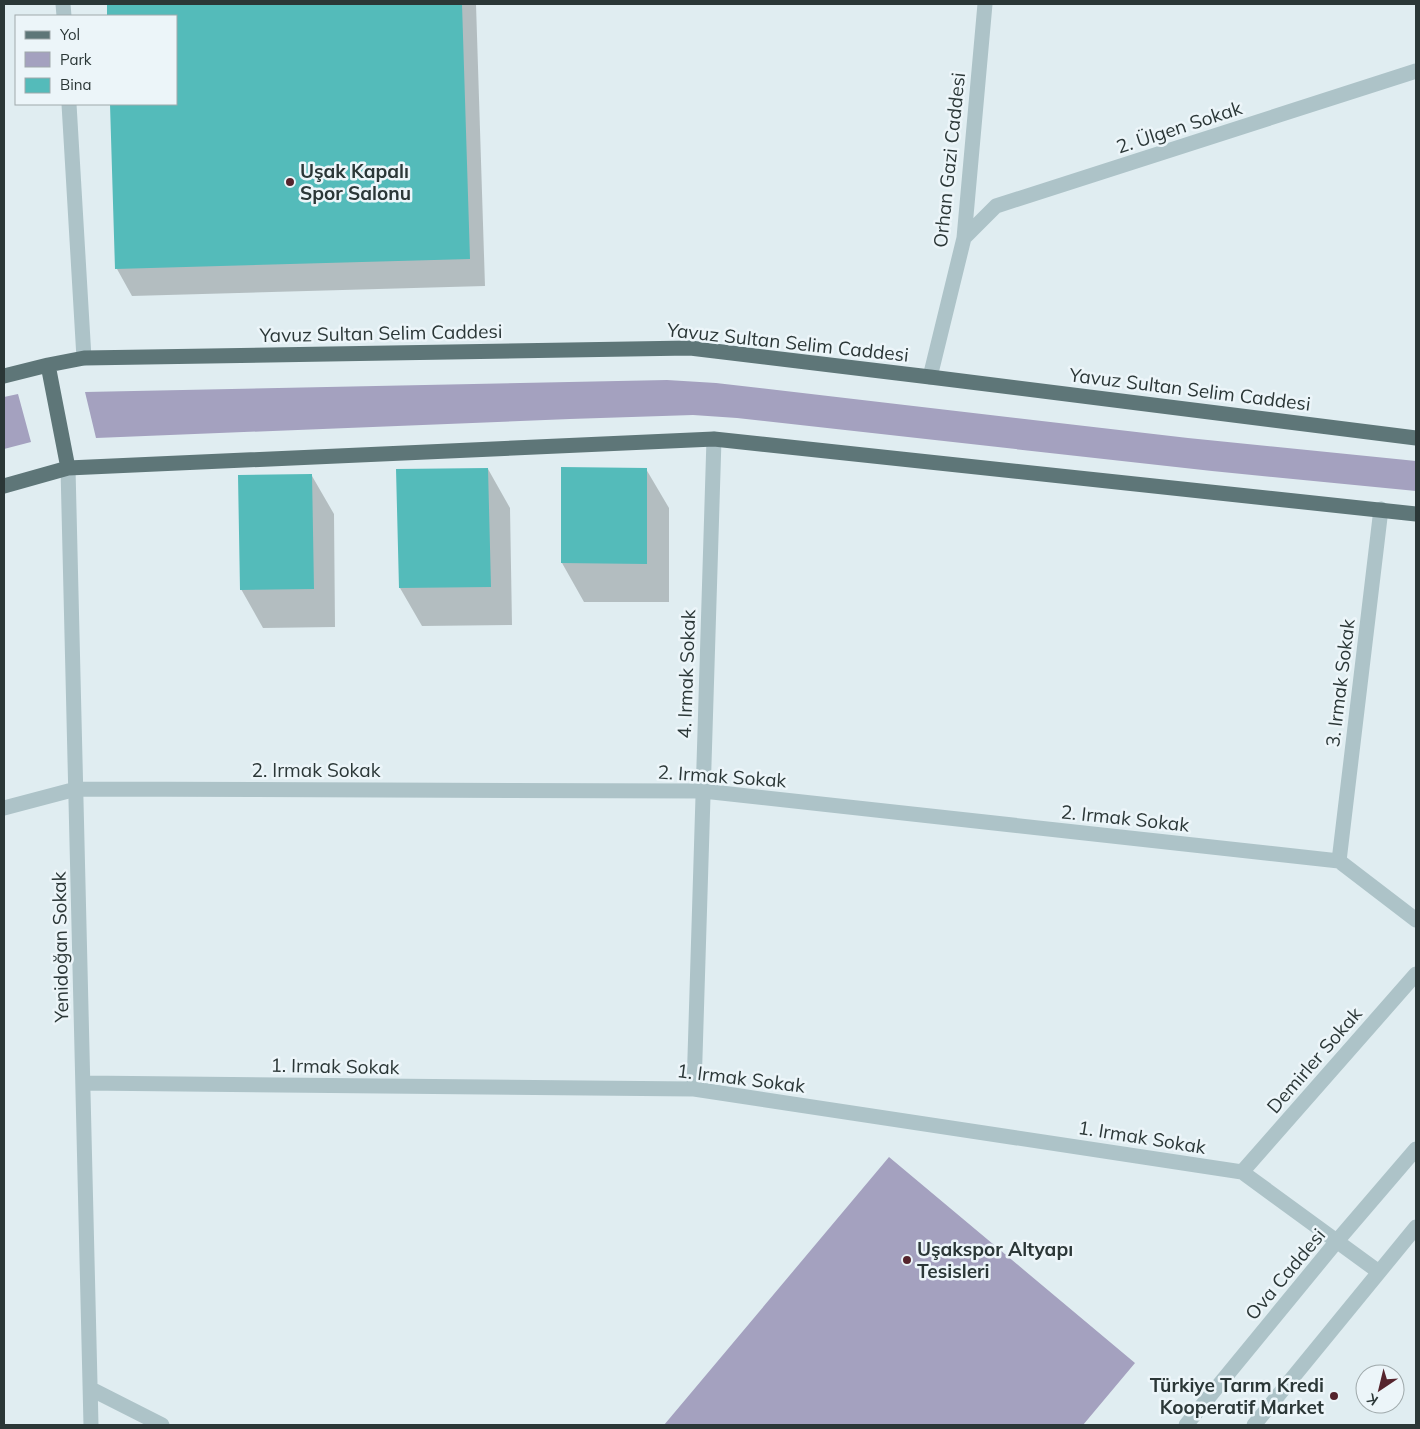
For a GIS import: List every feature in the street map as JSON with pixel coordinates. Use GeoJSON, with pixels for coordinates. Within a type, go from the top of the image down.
{"type":"FeatureCollection","features":[{"type":"Feature","properties":{"kind":"main road","name":"Yavuz Sultan Selim Caddesi"},"geometry":{"type":"LineString","coordinates":[[4,376],[84,358],[690,348],[1416,438]]}},
{"type":"Feature","properties":{"kind":"main road"},"geometry":{"type":"LineString","coordinates":[[48,365],[68,468]]}},
{"type":"Feature","properties":{"kind":"main road"},"geometry":{"type":"LineString","coordinates":[[4,486],[68,468],[714,439],[1416,514]]}},
{"type":"Feature","properties":{"kind":"street","name":"Orhan Gazi Caddesi"},"geometry":{"type":"LineString","coordinates":[[930,377],[964,238],[985,4]]}},
{"type":"Feature","properties":{"kind":"street","name":"2. Ülgen Sokak"},"geometry":{"type":"LineString","coordinates":[[964,238],[996,206],[1416,71]]}},
{"type":"Feature","properties":{"kind":"street"},"geometry":{"type":"LineString","coordinates":[[69,105],[84,358]]}},
{"type":"Feature","properties":{"kind":"street","name":"4. Irmak Sokak"},"geometry":{"type":"LineString","coordinates":[[694,1090],[714,439]]}},
{"type":"Feature","properties":{"kind":"street","name":"Yenidoğan Sokak"},"geometry":{"type":"LineString","coordinates":[[68,468],[91,1425]]}},
{"type":"Feature","properties":{"kind":"street","name":"3. Irmak Sokak"},"geometry":{"type":"LineString","coordinates":[[1339,861],[1381,509]]}},
{"type":"Feature","properties":{"kind":"street","name":"2. Irmak Sokak"},"geometry":{"type":"LineString","coordinates":[[4,808],[76,789],[703,791],[1339,861]]}},
{"type":"Feature","properties":{"kind":"street"},"geometry":{"type":"LineString","coordinates":[[1339,861],[1416,920]]}},
{"type":"Feature","properties":{"kind":"street","name":"Demirler Sokak"},"geometry":{"type":"LineString","coordinates":[[1242,1172],[1416,974]]}},
{"type":"Feature","properties":{"kind":"street","name":"1. Irmak Sokak"},"geometry":{"type":"LineString","coordinates":[[83,1083],[694,1090],[1242,1172],[1380,1272]]}},
{"type":"Feature","properties":{"kind":"street","name":"Ova Caddesi"},"geometry":{"type":"LineString","coordinates":[[1186,1425],[1337,1241],[1416,1149]]}},
{"type":"Feature","properties":{"kind":"street"},"geometry":{"type":"LineString","coordinates":[[1254,1425],[1416,1227]]}},
{"type":"Feature","properties":{"kind":"street"},"geometry":{"type":"LineString","coordinates":[[91,1389],[162,1425]]}},
{"type":"Feature","properties":{"kind":"green space"},"geometry":{"type":"Polygon","coordinates":[[[667,380],[716,383],[1188,438],[1416,461],[1416,491],[1212,471],[737,418],[693,415],[96,438],[85,392],[667,380]]]}},
{"type":"Feature","properties":{"kind":"green space"},"geometry":{"type":"Polygon","coordinates":[[[18,394],[31,442],[4,449],[4,397],[18,394]]]}},
{"type":"Feature","properties":{"kind":"green space","name":"Uşakspor Altyapı Tesisleri"},"geometry":{"type":"Polygon","coordinates":[[[889,1157],[1135,1363],[1083,1425],[664,1425],[889,1157]]]}},
{"type":"Feature","properties":{"kind":"building","name":"Uşak Kapalı Spor Salonu"},"geometry":{"type":"Polygon","coordinates":[[[107,4],[462,4],[470,259],[115,269],[110,105],[178,105],[178,15],[107,15],[107,4]]]}},
{"type":"Feature","properties":{"kind":"building"},"geometry":{"type":"Polygon","coordinates":[[[561,467],[647,468],[647,564],[561,563],[561,467]]]}},
{"type":"Feature","properties":{"kind":"building"},"geometry":{"type":"Polygon","coordinates":[[[488,468],[491,587],[399,588],[396,469],[488,468]]]}},
{"type":"Feature","properties":{"kind":"building"},"geometry":{"type":"Polygon","coordinates":[[[312,474],[314,589],[240,590],[238,475],[312,474]]]}},
{"type":"Feature","properties":{"kind":"place","name":"Uşak Kapalı Spor Salonu"},"geometry":{"type":"Point","coordinates":[290,182]}},
{"type":"Feature","properties":{"kind":"place","name":"Uşakspor Altyapı Tesisleri"},"geometry":{"type":"Point","coordinates":[907,1260]}},
{"type":"Feature","properties":{"kind":"place","name":"Türkiye Tarım Kredi Kooperatif Market"},"geometry":{"type":"Point","coordinates":[1334,1396]}}]}
